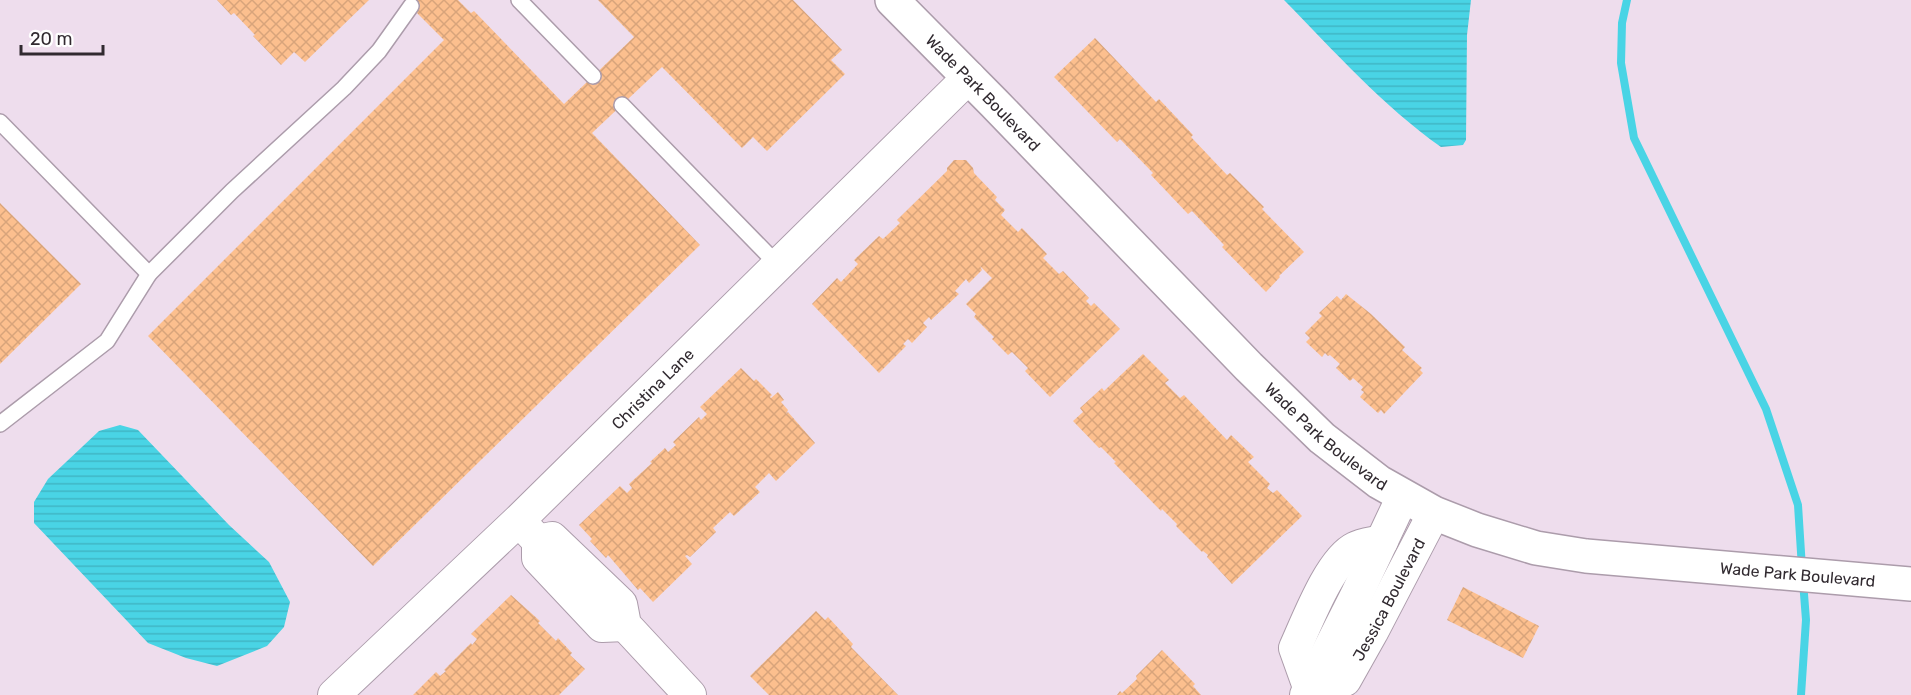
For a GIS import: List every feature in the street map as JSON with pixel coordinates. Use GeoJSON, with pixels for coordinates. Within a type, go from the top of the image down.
{"type":"FeatureCollection","features":[{"type":"Feature","properties":{"kind":"street","name":"Wade Park Boulevard"},"geometry":{"type":"LineString","coordinates":[[892,0],[1257,375],[1323,438],[1379,482],[1403,496],[1434,513],[1477,530],[1536,548],[1586,556],[1911,584]]}},
{"type":"Feature","properties":{"kind":"street","name":"Christina Lane"},"geometry":{"type":"LineString","coordinates":[[334,695],[528,531],[778,265],[969,77]]}},
{"type":"Feature","properties":{"kind":"street"},"geometry":{"type":"LineString","coordinates":[[1308,692],[1403,496]]}},
{"type":"Feature","properties":{"kind":"street","name":"Jessica Boulevard"},"geometry":{"type":"LineString","coordinates":[[1308,692],[1345,681],[1434,513]]}},
{"type":"Feature","properties":{"kind":"street"},"geometry":{"type":"LineString","coordinates":[[528,531],[538,558],[579,582],[602,626],[625,625],[690,695]]}},
{"type":"Feature","properties":{"kind":"street"},"geometry":{"type":"LineString","coordinates":[[1308,692],[1295,648],[1315,604],[1341,559],[1355,547],[1382,541]]}},
{"type":"Feature","properties":{"kind":"street"},"geometry":{"type":"LineString","coordinates":[[1328,582],[1385,609]]}},
{"type":"Feature","properties":{"kind":"lane"},"geometry":{"type":"LineString","coordinates":[[519,0],[593,76]]}},
{"type":"Feature","properties":{"kind":"lane"},"geometry":{"type":"LineString","coordinates":[[0,424],[107,341],[149,274],[232,191],[344,88],[379,51],[411,6]]}},
{"type":"Feature","properties":{"kind":"lane"},"geometry":{"type":"LineString","coordinates":[[622,105],[778,265]]}},
{"type":"Feature","properties":{"kind":"lane"},"geometry":{"type":"LineString","coordinates":[[0,122],[149,274]]}},
{"type":"Feature","properties":{"kind":"water"},"geometry":{"type":"Polygon","coordinates":[[[1284,0],[1471,0],[1467,35],[1466,140],[1463,145],[1441,147],[1399,114],[1284,0]]]}},
{"type":"Feature","properties":{"kind":"water"},"geometry":{"type":"Polygon","coordinates":[[[120,425],[138,430],[229,525],[269,562],[290,602],[284,627],[267,646],[217,666],[186,658],[148,643],[34,523],[34,502],[48,479],[99,431],[120,425]]]}},
{"type":"Feature","properties":{"kind":"building"},"geometry":{"type":"Polygon","coordinates":[[[217,0],[369,0],[305,62],[294,52],[281,65],[234,13],[231,15],[217,0]]]}},
{"type":"Feature","properties":{"kind":"building"},"geometry":{"type":"Polygon","coordinates":[[[404,0],[458,0],[471,13],[474,11],[564,104],[634,37],[598,0],[793,0],[842,50],[831,60],[845,74],[767,151],[753,137],[742,148],[662,67],[592,133],[700,245],[373,566],[148,336],[444,40],[404,0]]]}},
{"type":"Feature","properties":{"kind":"building"},"geometry":{"type":"Polygon","coordinates":[[[1095,38],[1156,102],[1159,99],[1227,175],[1230,173],[1264,207],[1262,209],[1304,252],[1266,292],[1222,247],[1224,245],[1192,211],[1188,214],[1120,139],[1117,142],[1054,77],[1095,38]]]}},
{"type":"Feature","properties":{"kind":"building"},"geometry":{"type":"Polygon","coordinates":[[[954,160],[966,160],[974,173],[997,197],[995,200],[1005,210],[1001,215],[1018,232],[1022,228],[1047,254],[1043,258],[1059,274],[1063,271],[1089,298],[1086,301],[1091,306],[1094,303],[1120,329],[1050,397],[1025,371],[1028,368],[1012,352],[1008,355],[992,339],[994,337],[974,317],[976,314],[966,304],[992,278],[980,266],[982,270],[969,283],[966,279],[955,291],[959,294],[931,320],[929,317],[923,323],[927,327],[912,343],[908,339],[903,344],[906,346],[879,373],[812,304],[837,278],[841,282],[858,264],[854,260],[879,236],[883,239],[900,223],[897,220],[947,171],[954,160]]]}},
{"type":"Feature","properties":{"kind":"building"},"geometry":{"type":"Polygon","coordinates":[[[0,203],[81,284],[0,364],[0,203]]]}},
{"type":"Feature","properties":{"kind":"building"},"geometry":{"type":"Polygon","coordinates":[[[1346,294],[1371,314],[1405,347],[1402,350],[1422,368],[1420,370],[1423,373],[1384,414],[1381,410],[1378,413],[1360,397],[1364,392],[1361,390],[1363,387],[1353,378],[1350,381],[1336,368],[1340,364],[1325,353],[1322,357],[1306,342],[1310,338],[1305,333],[1322,316],[1319,313],[1337,296],[1341,300],[1346,294]]]}},
{"type":"Feature","properties":{"kind":"building"},"geometry":{"type":"Polygon","coordinates":[[[1143,354],[1169,380],[1165,383],[1180,398],[1184,395],[1227,440],[1231,435],[1254,457],[1248,462],[1270,484],[1267,488],[1273,493],[1277,490],[1302,516],[1232,584],[1207,557],[1208,555],[1202,552],[1176,526],[1177,524],[1114,463],[1116,462],[1073,421],[1083,412],[1080,408],[1102,388],[1104,391],[1143,354]]]}},
{"type":"Feature","properties":{"kind":"building"},"geometry":{"type":"Polygon","coordinates":[[[741,368],[772,395],[771,398],[778,392],[784,400],[781,402],[788,410],[786,414],[788,412],[815,443],[776,481],[769,473],[755,487],[760,492],[734,516],[730,512],[713,528],[716,532],[690,557],[685,556],[692,564],[653,602],[640,588],[638,590],[608,555],[606,558],[579,525],[620,486],[627,493],[632,488],[629,484],[652,463],[650,462],[665,448],[668,452],[676,445],[673,442],[699,417],[701,420],[707,414],[700,407],[741,368]]]}},
{"type":"Feature","properties":{"kind":"building"},"geometry":{"type":"Polygon","coordinates":[[[1463,587],[1539,626],[1523,658],[1447,620],[1463,587]]]}},
{"type":"Feature","properties":{"kind":"building"},"geometry":{"type":"Polygon","coordinates":[[[511,595],[540,621],[538,623],[556,641],[558,638],[572,653],[570,655],[585,669],[559,695],[413,695],[436,672],[440,676],[446,671],[444,670],[471,643],[472,645],[477,639],[471,634],[511,595]]]}},
{"type":"Feature","properties":{"kind":"building"},"geometry":{"type":"Polygon","coordinates":[[[816,611],[825,620],[828,617],[853,644],[851,647],[898,695],[769,695],[750,676],[816,611]]]}},
{"type":"Feature","properties":{"kind":"building"},"geometry":{"type":"Polygon","coordinates":[[[1162,650],[1195,684],[1193,686],[1201,695],[1117,695],[1137,679],[1136,676],[1162,650]]]}},
{"type":"Feature","properties":{"kind":"waterway"},"geometry":{"type":"LineString","coordinates":[[1627,0],[1622,23],[1621,63],[1634,138],[1766,409],[1798,505],[1802,568]]}},
{"type":"Feature","properties":{"kind":"waterway"},"geometry":{"type":"LineString","coordinates":[[1801,695],[1806,620],[1803,581]]}}]}
